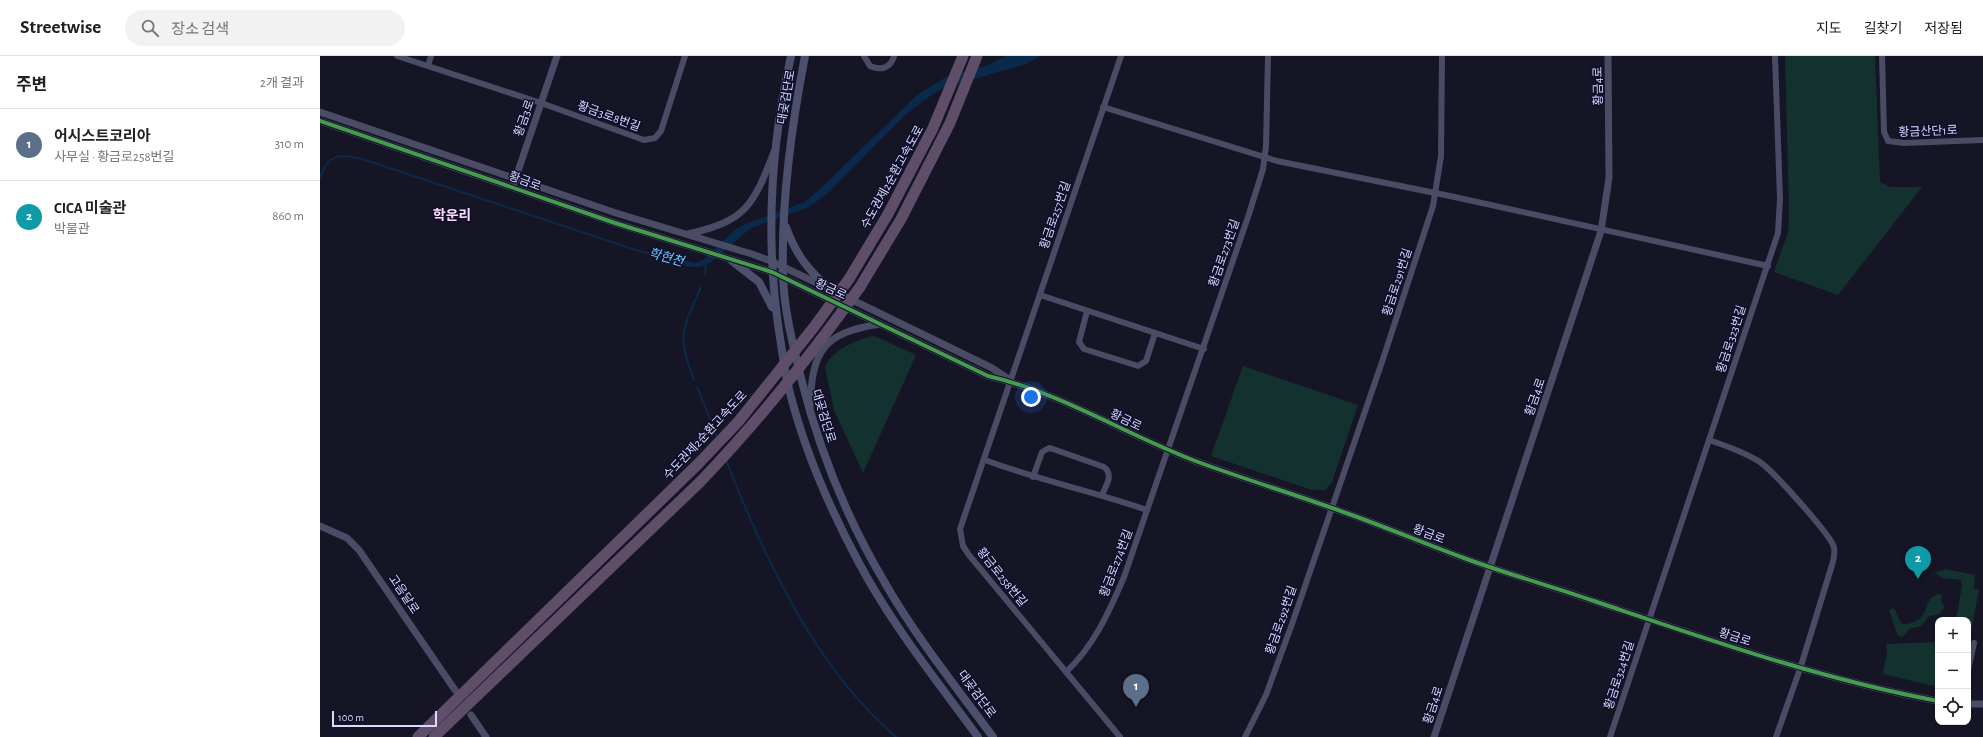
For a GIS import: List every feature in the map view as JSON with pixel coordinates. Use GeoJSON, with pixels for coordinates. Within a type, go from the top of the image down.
{"type":"FeatureCollection","features":[{"type":"Feature","properties":{"kind":"highway","name":"수도권제2순환고속도로"},"geometry":{"type":"LineString","coordinates":[[418,737],[698,464],[738,422],[814,327],[849,279],[888,214],[933,128],[963,56]]}},
{"type":"Feature","properties":{"kind":"highway","name":"수도권제2순환고속도로"},"geometry":{"type":"LineString","coordinates":[[434,737],[700,482],[736,444],[830,329],[860,287],[901,219],[950,123],[977,56]]}},
{"type":"Feature","properties":{"kind":"main road","name":"대곶검단로"},"geometry":{"type":"LineString","coordinates":[[792,56],[774,150],[770,238],[776,317],[789,391],[799,427],[813,464],[859,564],[887,608],[978,737]]}},
{"type":"Feature","properties":{"kind":"main road","name":"대곶검단로"},"geometry":{"type":"LineString","coordinates":[[805,56],[792,131],[786,200],[786,233],[783,278],[785,302],[794,351],[810,413],[827,463],[850,516],[885,584],[915,630],[993,737]]}},
{"type":"Feature","properties":{"kind":"main road"},"geometry":{"type":"LineString","coordinates":[[786,233],[805,266],[830,289]]}},
{"type":"Feature","properties":{"kind":"main road"},"geometry":{"type":"LineString","coordinates":[[731,260],[742,266],[762,287],[776,317]]}},
{"type":"Feature","properties":{"kind":"street"},"geometry":{"type":"LineString","coordinates":[[397,56],[541,102]]}},
{"type":"Feature","properties":{"kind":"street"},"geometry":{"type":"LineString","coordinates":[[428,66],[431,56]]}},
{"type":"Feature","properties":{"kind":"street","name":"황금3로"},"geometry":{"type":"LineString","coordinates":[[512,187],[557,56]]}},
{"type":"Feature","properties":{"kind":"street","name":"황금3로8번길"},"geometry":{"type":"LineString","coordinates":[[541,102],[633,137],[650,140],[655,138],[661,131],[685,56]]}},
{"type":"Feature","properties":{"kind":"street"},"geometry":{"type":"LineString","coordinates":[[864,56],[870,66],[880,69],[890,64],[894,56]]}},
{"type":"Feature","properties":{"kind":"street","name":"황금로257번길"},"geometry":{"type":"LineString","coordinates":[[1010,381],[1121,56]]}},
{"type":"Feature","properties":{"kind":"street","name":"황금로273번길"},"geometry":{"type":"LineString","coordinates":[[1168,451],[1249,214],[1265,158],[1268,123],[1268,56]]}},
{"type":"Feature","properties":{"kind":"street","name":"황금로291번길"},"geometry":{"type":"LineString","coordinates":[[1332,508],[1383,360],[1436,194],[1442,156],[1442,56]]}},
{"type":"Feature","properties":{"kind":"street","name":"황금4로"},"geometry":{"type":"LineString","coordinates":[[1434,737],[1601,230],[1609,178],[1608,56]]}},
{"type":"Feature","properties":{"kind":"street","name":"황금로323번길"},"geometry":{"type":"LineString","coordinates":[[1649,620],[1778,233],[1780,212],[1775,56]]}},
{"type":"Feature","properties":{"kind":"street","name":"황금산단1로"},"geometry":{"type":"LineString","coordinates":[[1882,56],[1884,132],[1888,141],[1904,143],[1983,140]]}},
{"type":"Feature","properties":{"kind":"street"},"geometry":{"type":"LineString","coordinates":[[1103,107],[1265,158],[1768,266]]}},
{"type":"Feature","properties":{"kind":"street","name":"황금로"},"geometry":{"type":"LineString","coordinates":[[320,112],[515,179],[771,261],[992,368],[1010,381]]}},
{"type":"Feature","properties":{"kind":"street","name":"황금로"},"geometry":{"type":"LineString","coordinates":[[320,121],[731,260]]}},
{"type":"Feature","properties":{"kind":"street"},"geometry":{"type":"LineString","coordinates":[[685,234],[718,226],[740,214],[749,205],[759,189],[774,150]]}},
{"type":"Feature","properties":{"kind":"street","name":"황금로"},"geometry":{"type":"LineString","coordinates":[[742,266],[772,272],[988,376],[1010,381],[1090,414],[1168,451],[1262,485],[1332,508],[1490,567],[1649,620],[1862,686],[1935,700]]}},
{"type":"Feature","properties":{"kind":"street"},"geometry":{"type":"LineString","coordinates":[[1040,296],[1204,349]]}},
{"type":"Feature","properties":{"kind":"street"},"geometry":{"type":"LineString","coordinates":[[1087,311],[1079,342],[1084,349],[1138,366],[1146,361],[1156,334]]}},
{"type":"Feature","properties":{"kind":"street"},"geometry":{"type":"LineString","coordinates":[[810,413],[814,368],[827,345],[834,338],[849,330],[880,324]]}},
{"type":"Feature","properties":{"kind":"street","name":"황금로258번길"},"geometry":{"type":"LineString","coordinates":[[1010,381],[985,460],[960,530],[963,546],[1120,737]]}},
{"type":"Feature","properties":{"kind":"street"},"geometry":{"type":"LineString","coordinates":[[1709,440],[1742,452],[1767,467],[1808,513],[1827,536],[1833,546],[1834,552],[1832,565],[1800,668],[1776,737]]}},
{"type":"Feature","properties":{"kind":"street"},"geometry":{"type":"LineString","coordinates":[[1033,477],[1042,452],[1049,448],[1053,449],[1109,470],[1110,474],[1102,495]]}},
{"type":"Feature","properties":{"kind":"street","name":"황금로274번길"},"geometry":{"type":"LineString","coordinates":[[1066,672],[1084,653],[1108,612],[1124,577],[1168,451]]}},
{"type":"Feature","properties":{"kind":"street"},"geometry":{"type":"LineString","coordinates":[[985,460],[1033,477],[1102,495],[1147,510]]}},
{"type":"Feature","properties":{"kind":"street","name":"황금로292번길"},"geometry":{"type":"LineString","coordinates":[[1245,737],[1258,712],[1275,672],[1332,508]]}},
{"type":"Feature","properties":{"kind":"street","name":"고음달로"},"geometry":{"type":"LineString","coordinates":[[320,526],[347,538],[359,550],[455,690]]}},
{"type":"Feature","properties":{"kind":"street","name":"황금로324번길"},"geometry":{"type":"LineString","coordinates":[[1610,737],[1649,620]]}},
{"type":"Feature","properties":{"kind":"street"},"geometry":{"type":"LineString","coordinates":[[1971,656],[1974,643]]}},
{"type":"Feature","properties":{"kind":"street"},"geometry":{"type":"LineString","coordinates":[[1971,704],[1983,704]]}},
{"type":"Feature","properties":{"kind":"street"},"geometry":{"type":"LineString","coordinates":[[471,715],[486,737]]}},
{"type":"Feature","properties":{"kind":"green space"},"geometry":{"type":"Polygon","coordinates":[[[1785,56],[1875,56],[1880,182],[1890,187],[1922,187],[1838,295],[1774,272],[1788,232],[1789,212],[1785,56]]]}},
{"type":"Feature","properties":{"kind":"green space"},"geometry":{"type":"Polygon","coordinates":[[[873,336],[916,355],[863,473],[834,410],[825,367],[833,356],[845,347],[859,340],[873,336]]]}},
{"type":"Feature","properties":{"kind":"green space"},"geometry":{"type":"Polygon","coordinates":[[[1243,366],[1358,405],[1332,482],[1325,490],[1312,490],[1211,456],[1243,366]]]}},
{"type":"Feature","properties":{"kind":"green space"},"geometry":{"type":"Polygon","coordinates":[[[1946,569],[1975,575],[1974,589],[1979,589],[1971,633],[1971,617],[1957,617],[1962,586],[1961,580],[1943,578],[1934,573],[1946,569]]]}},
{"type":"Feature","properties":{"kind":"green space"},"geometry":{"type":"Polygon","coordinates":[[[1939,594],[1942,595],[1941,601],[1945,607],[1939,614],[1929,616],[1921,626],[1909,629],[1903,637],[1898,636],[1889,610],[1894,608],[1901,623],[1907,624],[1920,618],[1924,613],[1930,599],[1939,594]]]}},
{"type":"Feature","properties":{"kind":"green space"},"geometry":{"type":"Polygon","coordinates":[[[1935,642],[1935,686],[1883,674],[1887,652],[1886,644],[1935,642]]]}},
{"type":"Feature","properties":{"kind":"water"},"geometry":{"type":"Polygon","coordinates":[[[1006,56],[1040,56],[1026,64],[943,88],[905,115],[828,193],[809,207],[751,228],[710,263],[697,267],[683,265],[680,259],[694,263],[702,261],[735,230],[745,224],[805,202],[916,96],[946,77],[988,65],[1006,56]]]}},
{"type":"Feature","properties":{"kind":"waterway","name":"학현천"},"geometry":{"type":"LineString","coordinates":[[320,179],[327,164],[337,157],[343,156],[357,158],[639,251],[683,263]]}},
{"type":"Feature","properties":{"kind":"waterway"},"geometry":{"type":"LineString","coordinates":[[705,274],[706,264]]}},
{"type":"Feature","properties":{"kind":"waterway"},"geometry":{"type":"LineString","coordinates":[[694,380],[685,352],[684,332],[686,323],[701,287]]}},
{"type":"Feature","properties":{"kind":"waterway"},"geometry":{"type":"LineString","coordinates":[[697,387],[718,439]]}},
{"type":"Feature","properties":{"kind":"waterway"},"geometry":{"type":"LineString","coordinates":[[726,460],[757,534],[775,572],[817,645],[841,678],[867,709],[896,737]]}},
{"type":"Feature","properties":{"kind":"cycle path"},"geometry":{"type":"LineString","coordinates":[[320,121],[615,223],[772,272],[988,376],[1042,393],[1069,404],[1172,452],[1198,462],[1361,518],[1449,553],[1721,644],[1807,670],[1894,692],[1935,700]]}},
{"type":"Feature","properties":{"kind":"place","name":"CICA 미술관"},"geometry":{"type":"Point","coordinates":[1918,579]}},
{"type":"Feature","properties":{"kind":"place","name":"어시스트코리아"},"geometry":{"type":"Point","coordinates":[1136,707]}},
{"type":"Feature","properties":{"kind":"district","name":"학운리"},"geometry":{"type":"Point","coordinates":[452,216]}}]}
